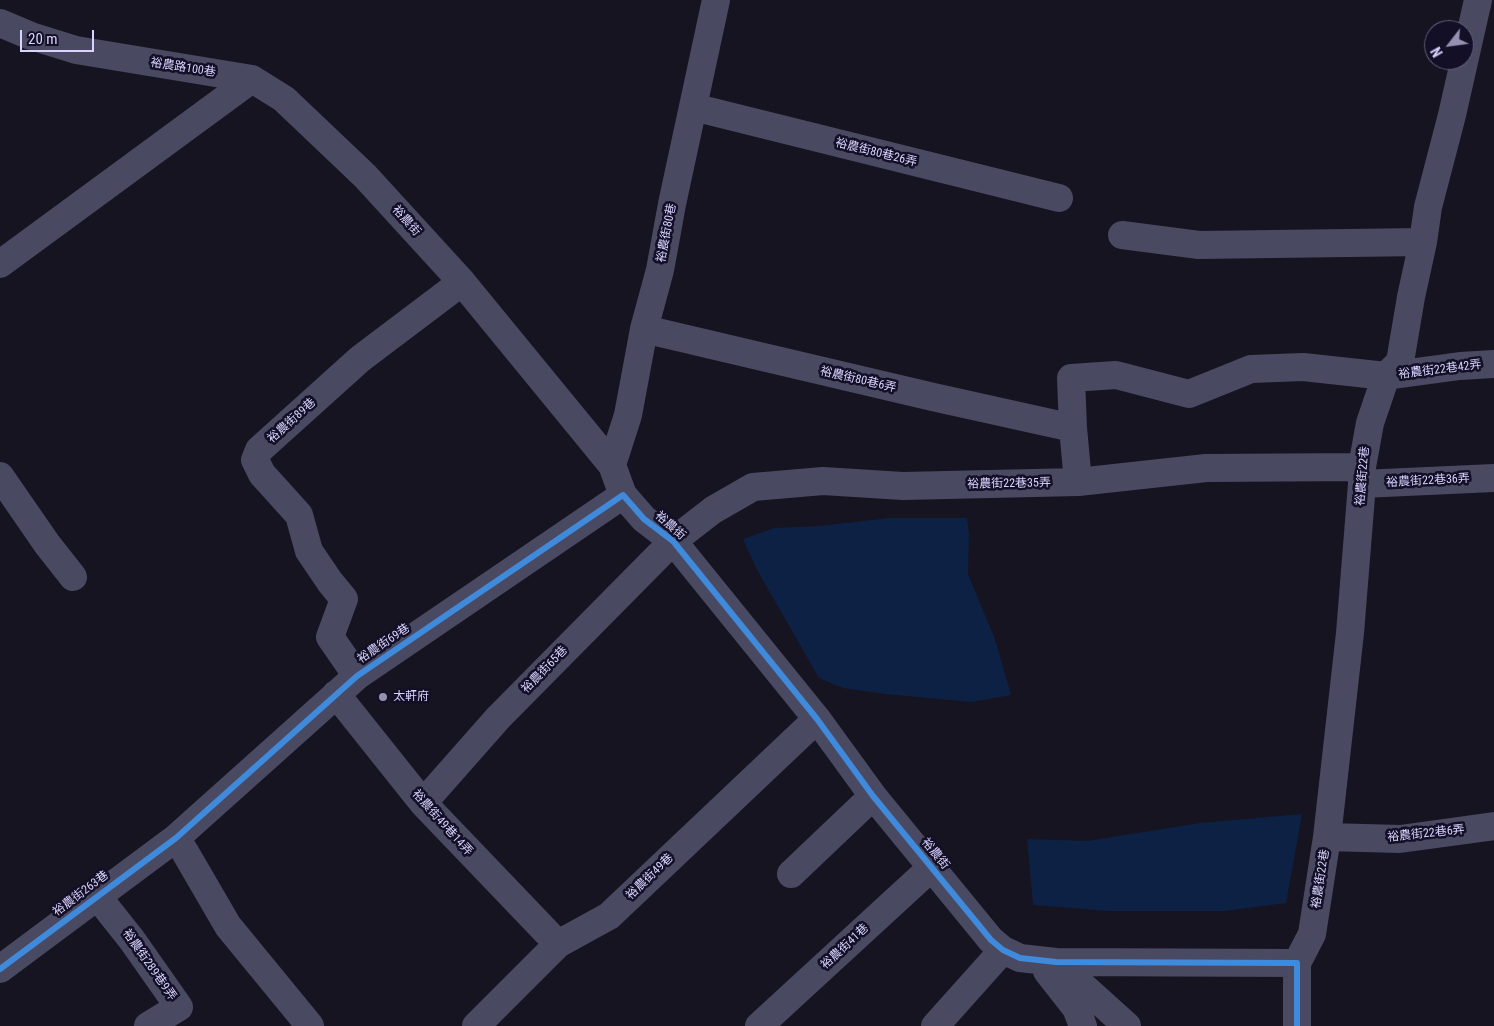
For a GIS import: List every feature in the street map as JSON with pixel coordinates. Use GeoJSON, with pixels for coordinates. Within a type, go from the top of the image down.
{"type":"FeatureCollection","features":[{"type":"Feature","properties":{"kind":"street","name":"裕農街80巷"},"geometry":{"type":"LineString","coordinates":[[612,465],[628,415],[644,329],[660,270],[672,204],[716,0]]}},
{"type":"Feature","properties":{"kind":"street","name":"裕農街22巷"},"geometry":{"type":"LineString","coordinates":[[1296,963],[1312,934],[1328,837],[1350,632],[1362,476],[1370,423],[1386,376],[1400,362],[1428,207],[1452,115],[1478,0]]}},
{"type":"Feature","properties":{"kind":"street","name":"裕農路100巷"},"geometry":{"type":"LineString","coordinates":[[0,23],[31,36],[76,50],[252,79]]}},
{"type":"Feature","properties":{"kind":"street"},"geometry":{"type":"LineString","coordinates":[[0,264],[252,79]]}},
{"type":"Feature","properties":{"kind":"street","name":"裕農街"},"geometry":{"type":"LineString","coordinates":[[252,79],[284,99],[365,176],[462,282],[612,465],[624,495],[644,519],[673,541],[817,719],[874,796],[991,940],[1003,950],[1020,958],[1047,961],[1296,963]]}},
{"type":"Feature","properties":{"kind":"street","name":"裕農街80巷26弄"},"geometry":{"type":"LineString","coordinates":[[693,107],[1059,198]]}},
{"type":"Feature","properties":{"kind":"street"},"geometry":{"type":"LineString","coordinates":[[1122,235],[1199,246],[1423,242]]}},
{"type":"Feature","properties":{"kind":"street","name":"裕農街89巷"},"geometry":{"type":"LineString","coordinates":[[357,676],[330,637],[344,599],[309,551],[299,515],[262,474],[256,460],[259,450],[360,359],[462,282]]}},
{"type":"Feature","properties":{"kind":"street","name":"裕農街80巷6弄"},"geometry":{"type":"LineString","coordinates":[[644,329],[1073,428]]}},
{"type":"Feature","properties":{"kind":"street","name":"裕農街22巷42弄"},"geometry":{"type":"LineString","coordinates":[[1073,428],[1071,378],[1116,375],[1189,394],[1251,370],[1302,367],[1386,376],[1460,366],[1494,364]]}},
{"type":"Feature","properties":{"kind":"street"},"geometry":{"type":"LineString","coordinates":[[1073,428],[1078,482]]}},
{"type":"Feature","properties":{"kind":"street","name":"裕農街22巷35弄"},"geometry":{"type":"LineString","coordinates":[[673,541],[712,510],[753,487],[823,481],[903,486],[1078,482],[1206,468],[1362,476]]}},
{"type":"Feature","properties":{"kind":"street"},"geometry":{"type":"LineString","coordinates":[[0,476],[72,577]]}},
{"type":"Feature","properties":{"kind":"street","name":"裕農街22巷36弄"},"geometry":{"type":"LineString","coordinates":[[1362,476],[1494,478]]}},
{"type":"Feature","properties":{"kind":"street","name":"裕農街69巷"},"geometry":{"type":"LineString","coordinates":[[176,838],[357,676],[624,495]]}},
{"type":"Feature","properties":{"kind":"street","name":"裕農街65巷"},"geometry":{"type":"LineString","coordinates":[[423,803],[498,718],[673,541]]}},
{"type":"Feature","properties":{"kind":"street","name":"裕農街49巷14弄"},"geometry":{"type":"LineString","coordinates":[[336,694],[423,803],[558,944]]}},
{"type":"Feature","properties":{"kind":"street","name":"裕農街49巷"},"geometry":{"type":"LineString","coordinates":[[476,1026],[558,944],[609,916],[817,719]]}},
{"type":"Feature","properties":{"kind":"street"},"geometry":{"type":"LineString","coordinates":[[791,874],[874,796]]}},
{"type":"Feature","properties":{"kind":"street","name":"裕農街22巷6弄"},"geometry":{"type":"LineString","coordinates":[[1328,837],[1400,839],[1494,826]]}},
{"type":"Feature","properties":{"kind":"street"},"geometry":{"type":"LineString","coordinates":[[176,838],[228,926],[310,1026]]}},
{"type":"Feature","properties":{"kind":"street","name":"裕農街263巷"},"geometry":{"type":"LineString","coordinates":[[0,970],[176,838]]}},
{"type":"Feature","properties":{"kind":"street","name":"裕農街41巷"},"geometry":{"type":"LineString","coordinates":[[759,1026],[932,867]]}},
{"type":"Feature","properties":{"kind":"street","name":"裕農街289巷9弄"},"geometry":{"type":"LineString","coordinates":[[97,896],[132,940],[179,1007],[148,1026]]}},
{"type":"Feature","properties":{"kind":"street"},"geometry":{"type":"LineString","coordinates":[[935,1026],[1003,950]]}},
{"type":"Feature","properties":{"kind":"street"},"geometry":{"type":"LineString","coordinates":[[1047,961],[1076,1008],[1083,1026]]}},
{"type":"Feature","properties":{"kind":"street"},"geometry":{"type":"LineString","coordinates":[[1047,961],[1127,1026]]}},
{"type":"Feature","properties":{"kind":"street"},"geometry":{"type":"LineString","coordinates":[[1296,963],[1296,1026]]}},
{"type":"Feature","properties":{"kind":"water"},"geometry":{"type":"Polygon","coordinates":[[[890,518],[967,518],[969,535],[968,574],[995,639],[1011,695],[972,702],[843,688],[819,678],[757,570],[743,539],[774,528],[820,526],[890,518]]]}},
{"type":"Feature","properties":{"kind":"water"},"geometry":{"type":"Polygon","coordinates":[[[1302,814],[1286,903],[1224,911],[1109,911],[1033,905],[1027,839],[1087,841],[1200,823],[1302,814]]]}},
{"type":"Feature","properties":{"kind":"cycle path"},"geometry":{"type":"LineString","coordinates":[[0,969],[176,838],[357,676],[623,495],[644,519],[673,541],[817,719],[873,796],[991,940],[1003,950],[1020,958],[1056,962],[1297,963],[1297,1026]]}},
{"type":"Feature","properties":{"kind":"place","name":"太軒府"},"geometry":{"type":"Point","coordinates":[383,697]}}]}
